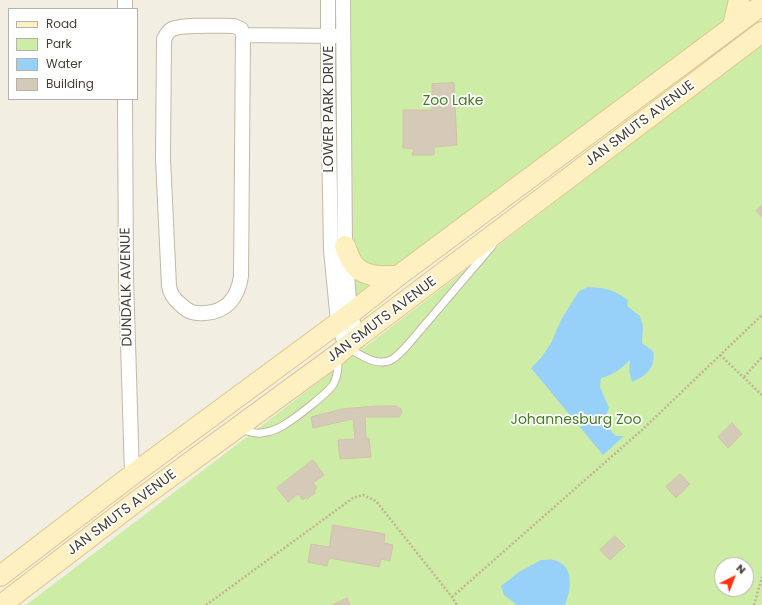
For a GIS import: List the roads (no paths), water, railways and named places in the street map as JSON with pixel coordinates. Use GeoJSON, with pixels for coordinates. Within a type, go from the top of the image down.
{"type":"FeatureCollection","features":[{"type":"Feature","properties":{"kind":"main road"},"geometry":{"type":"LineString","coordinates":[[733,26],[739,0]]}},
{"type":"Feature","properties":{"kind":"main road","name":"JAN SMUTS AVENUE"},"geometry":{"type":"LineString","coordinates":[[0,576],[132,475],[762,5]]}},
{"type":"Feature","properties":{"kind":"main road","name":"JAN SMUTS AVENUE"},"geometry":{"type":"LineString","coordinates":[[1,605],[132,504],[348,346],[762,32]]}},
{"type":"Feature","properties":{"kind":"main road"},"geometry":{"type":"LineString","coordinates":[[345,246],[354,266],[364,273],[375,276],[398,276]]}},
{"type":"Feature","properties":{"kind":"street","name":"LOWER PARK DRIVE"},"geometry":{"type":"LineString","coordinates":[[328,0],[336,36],[345,217],[344,318]]}},
{"type":"Feature","properties":{"kind":"street","name":"LOWER PARK DRIVE"},"geometry":{"type":"LineString","coordinates":[[342,0],[328,82],[330,218],[331,250],[348,346]]}},
{"type":"Feature","properties":{"kind":"street"},"geometry":{"type":"LineString","coordinates":[[234,26],[241,29],[243,35],[240,284],[235,295],[223,309],[210,313],[191,313],[185,310],[177,302],[171,294],[169,286],[163,159],[164,39],[167,33],[172,29],[183,27],[234,26]]}},
{"type":"Feature","properties":{"kind":"street"},"geometry":{"type":"LineString","coordinates":[[243,35],[336,36]]}},
{"type":"Feature","properties":{"kind":"street","name":"DUNDALK AVENUE"},"geometry":{"type":"LineString","coordinates":[[125,100],[126,277],[132,475]]}},
{"type":"Feature","properties":{"kind":"street"},"geometry":{"type":"LineString","coordinates":[[330,218],[345,217]]}},
{"type":"Feature","properties":{"kind":"lane"},"geometry":{"type":"LineString","coordinates":[[348,346],[376,362],[385,362],[393,358],[405,348],[515,220]]}},
{"type":"Feature","properties":{"kind":"water"},"geometry":{"type":"Polygon","coordinates":[[[588,287],[609,290],[618,293],[628,300],[627,306],[640,316],[643,326],[642,343],[653,351],[654,357],[652,366],[646,374],[632,382],[629,371],[630,360],[617,371],[601,378],[600,387],[609,408],[606,417],[607,424],[616,436],[624,436],[603,455],[531,368],[541,358],[551,343],[561,320],[579,291],[588,287]]]}},
{"type":"Feature","properties":{"kind":"water"},"geometry":{"type":"Polygon","coordinates":[[[541,560],[554,560],[561,563],[568,572],[570,585],[565,605],[517,605],[504,595],[501,586],[519,572],[541,560]]]}},
{"type":"Feature","properties":{"kind":"park label","name":"Zoo Lake"},"geometry":{"type":"Point","coordinates":[453,101]}},
{"type":"Feature","properties":{"kind":"park label","name":"Johannesburg Zoo"},"geometry":{"type":"Point","coordinates":[576,420]}}]}
